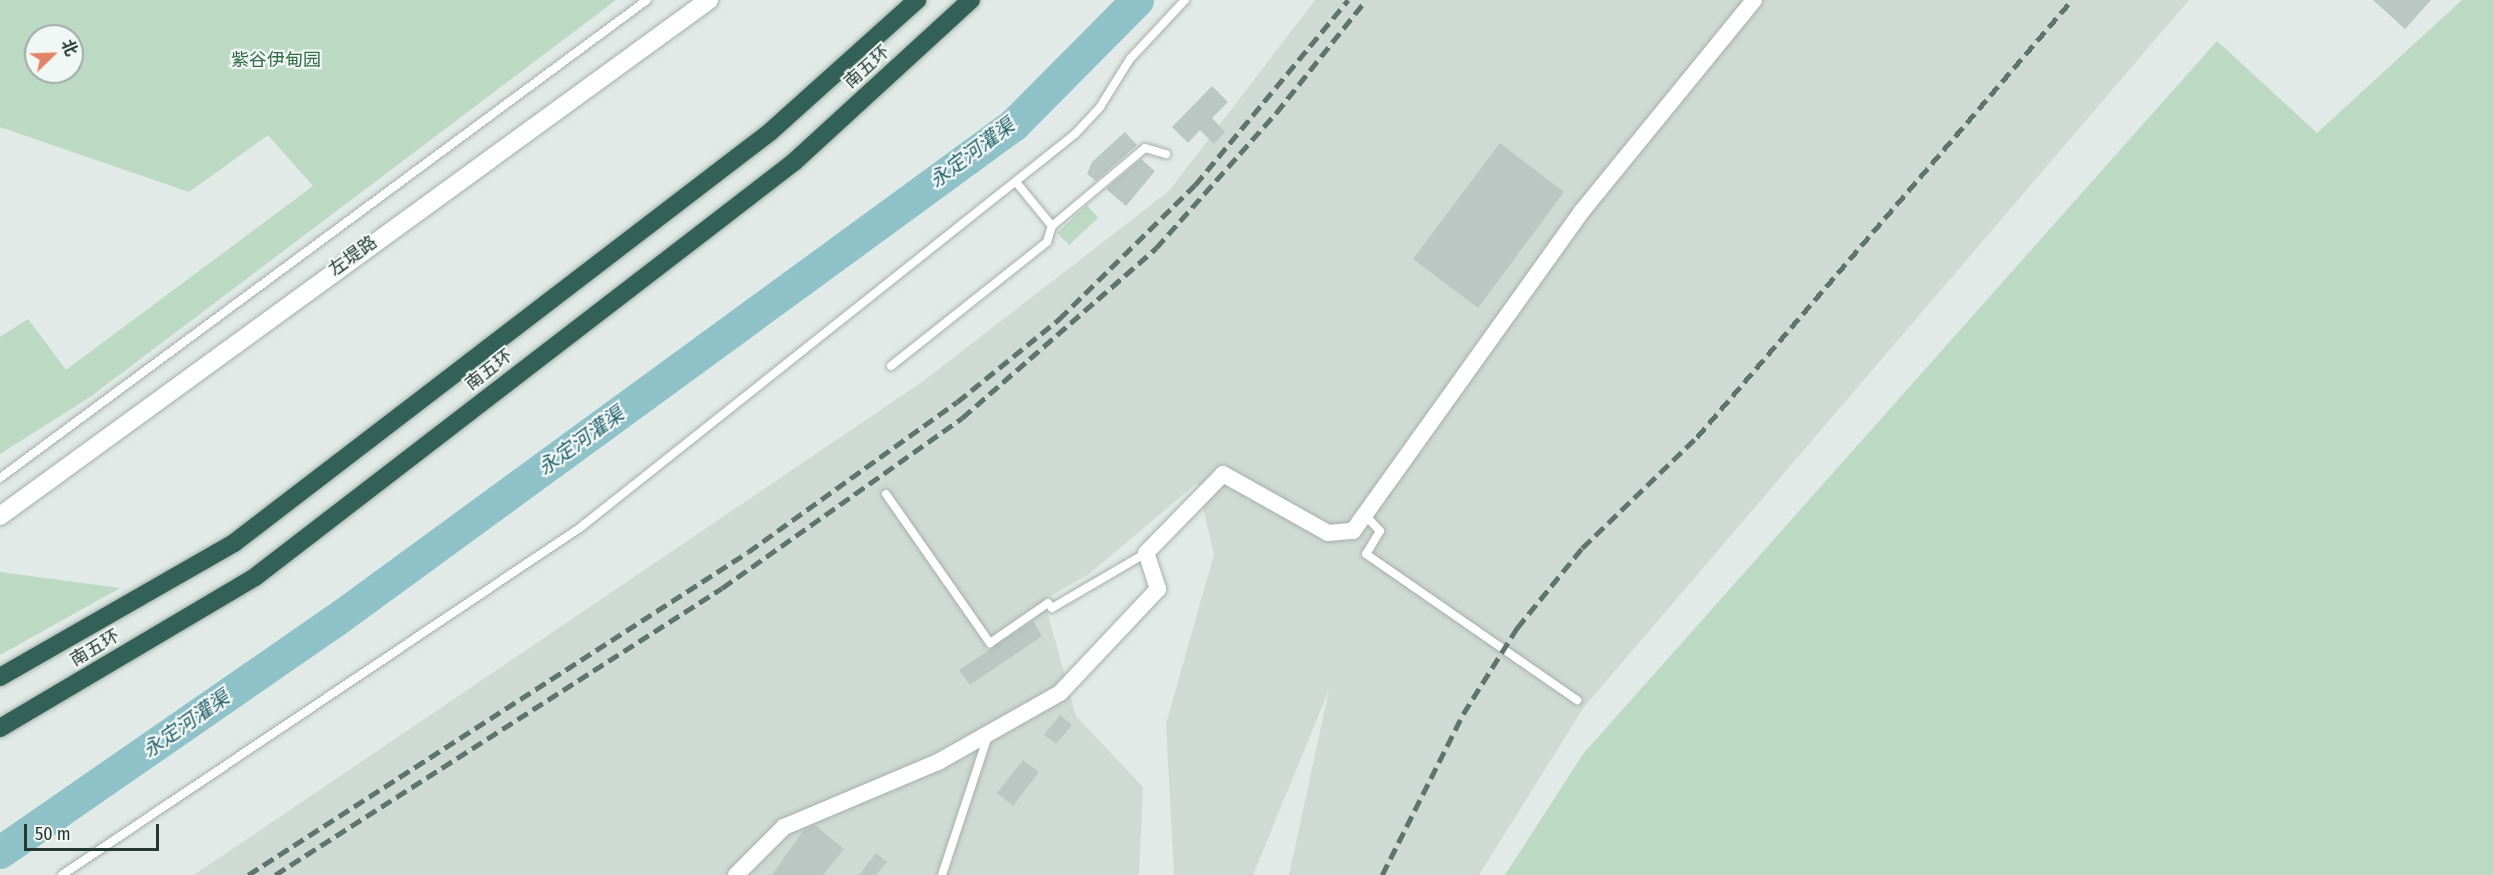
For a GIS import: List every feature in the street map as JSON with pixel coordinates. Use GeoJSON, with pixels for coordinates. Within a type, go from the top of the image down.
{"type":"FeatureCollection","features":[{"type":"Feature","properties":{"kind":"highway","name":"南五环"},"geometry":{"type":"LineString","coordinates":[[0,677],[234,543],[770,132],[917,0]]}},
{"type":"Feature","properties":{"kind":"highway","name":"南五环"},"geometry":{"type":"LineString","coordinates":[[0,728],[255,577],[794,162],[971,0]]}},
{"type":"Feature","properties":{"kind":"main road","name":"左堤路"},"geometry":{"type":"LineString","coordinates":[[0,516],[709,0]]}},
{"type":"Feature","properties":{"kind":"street"},"geometry":{"type":"LineString","coordinates":[[736,875],[784,827],[938,762],[1060,693],[1114,642],[1158,589],[1146,553],[1223,474],[1328,534],[1353,531],[1582,211],[1754,0]]}},
{"type":"Feature","properties":{"kind":"lane"},"geometry":{"type":"LineString","coordinates":[[0,478],[647,0]]}},
{"type":"Feature","properties":{"kind":"lane"},"geometry":{"type":"LineString","coordinates":[[62,875],[499,587],[1075,134],[1100,107],[1130,58],[1185,0]]}},
{"type":"Feature","properties":{"kind":"lane"},"geometry":{"type":"LineString","coordinates":[[891,366],[1047,242],[1052,226],[1144,147],[1166,154]]}},
{"type":"Feature","properties":{"kind":"lane"},"geometry":{"type":"LineString","coordinates":[[1016,182],[1052,226]]}},
{"type":"Feature","properties":{"kind":"lane"},"geometry":{"type":"LineString","coordinates":[[886,494],[990,643],[1048,603],[1052,608],[1146,553]]}},
{"type":"Feature","properties":{"kind":"lane"},"geometry":{"type":"LineString","coordinates":[[1365,515],[1380,531],[1366,554],[1577,700]]}},
{"type":"Feature","properties":{"kind":"lane"},"geometry":{"type":"LineString","coordinates":[[942,875],[989,733]]}},
{"type":"Feature","properties":{"kind":"shaded area"},"geometry":{"type":"Polygon","coordinates":[[[1315,0],[2189,0],[1584,707],[1479,875],[1289,875],[1329,690],[1253,875],[1174,875],[1166,724],[1214,554],[1197,483],[1089,574],[1044,600],[1076,716],[1143,787],[1139,875],[194,875],[922,382],[1169,191],[1315,0]]]}},
{"type":"Feature","properties":{"kind":"green space","name":"紫谷伊甸园"},"geometry":{"type":"Polygon","coordinates":[[[0,0],[616,0],[90,397],[0,454],[0,337],[28,319],[66,370],[313,186],[268,135],[189,192],[0,127],[0,0]]]}},
{"type":"Feature","properties":{"kind":"green space"},"geometry":{"type":"Polygon","coordinates":[[[2462,0],[2494,0],[2494,875],[1505,875],[1583,754],[2217,41],[2317,133],[2462,0]]]}},
{"type":"Feature","properties":{"kind":"green space"},"geometry":{"type":"Polygon","coordinates":[[[1087,205],[1098,218],[1069,245],[1057,233],[1087,205]]]}},
{"type":"Feature","properties":{"kind":"green space"},"geometry":{"type":"Polygon","coordinates":[[[0,572],[120,588],[0,655],[0,572]]]}},
{"type":"Feature","properties":{"kind":"building"},"geometry":{"type":"Polygon","coordinates":[[[2373,0],[2431,0],[2405,29],[2373,0]]]}},
{"type":"Feature","properties":{"kind":"building"},"geometry":{"type":"Polygon","coordinates":[[[1212,86],[1228,102],[1212,118],[1225,132],[1214,144],[1200,130],[1188,143],[1172,127],[1212,86]]]}},
{"type":"Feature","properties":{"kind":"building"},"geometry":{"type":"Polygon","coordinates":[[[1125,132],[1137,145],[1096,181],[1087,174],[1092,162],[1125,132]]]}},
{"type":"Feature","properties":{"kind":"building"},"geometry":{"type":"Polygon","coordinates":[[[1500,143],[1564,192],[1478,308],[1413,259],[1500,143]]]}},
{"type":"Feature","properties":{"kind":"building"},"geometry":{"type":"Polygon","coordinates":[[[1141,159],[1155,171],[1126,206],[1106,189],[1141,159]]]}},
{"type":"Feature","properties":{"kind":"building"},"geometry":{"type":"Polygon","coordinates":[[[1033,621],[1042,636],[970,685],[959,670],[1033,621]]]}},
{"type":"Feature","properties":{"kind":"building"},"geometry":{"type":"Polygon","coordinates":[[[1060,715],[1072,725],[1056,744],[1044,735],[1060,715]]]}},
{"type":"Feature","properties":{"kind":"building"},"geometry":{"type":"Polygon","coordinates":[[[1023,760],[1039,772],[1013,806],[997,793],[1023,760]]]}},
{"type":"Feature","properties":{"kind":"building"},"geometry":{"type":"Polygon","coordinates":[[[815,825],[844,849],[823,875],[772,875],[804,830],[815,825]]]}},
{"type":"Feature","properties":{"kind":"building"},"geometry":{"type":"Polygon","coordinates":[[[876,853],[887,862],[876,875],[859,875],[876,853]]]}},
{"type":"Feature","properties":{"kind":"waterway","name":"永定河灌渠"},"geometry":{"type":"LineString","coordinates":[[0,852],[334,621],[1013,125],[1137,0]]}},
{"type":"Feature","properties":{"kind":"railway"},"geometry":{"type":"LineString","coordinates":[[248,875],[748,552],[957,402],[1059,319],[1195,185],[1348,0]]}},
{"type":"Feature","properties":{"kind":"railway"},"geometry":{"type":"LineString","coordinates":[[275,875],[722,588],[962,418],[1156,248],[1276,113],[1366,0]]}},
{"type":"Feature","properties":{"kind":"railway"},"geometry":{"type":"LineString","coordinates":[[1382,875],[1463,714],[1517,628],[1582,548],[1697,437],[2072,0]]}}]}
